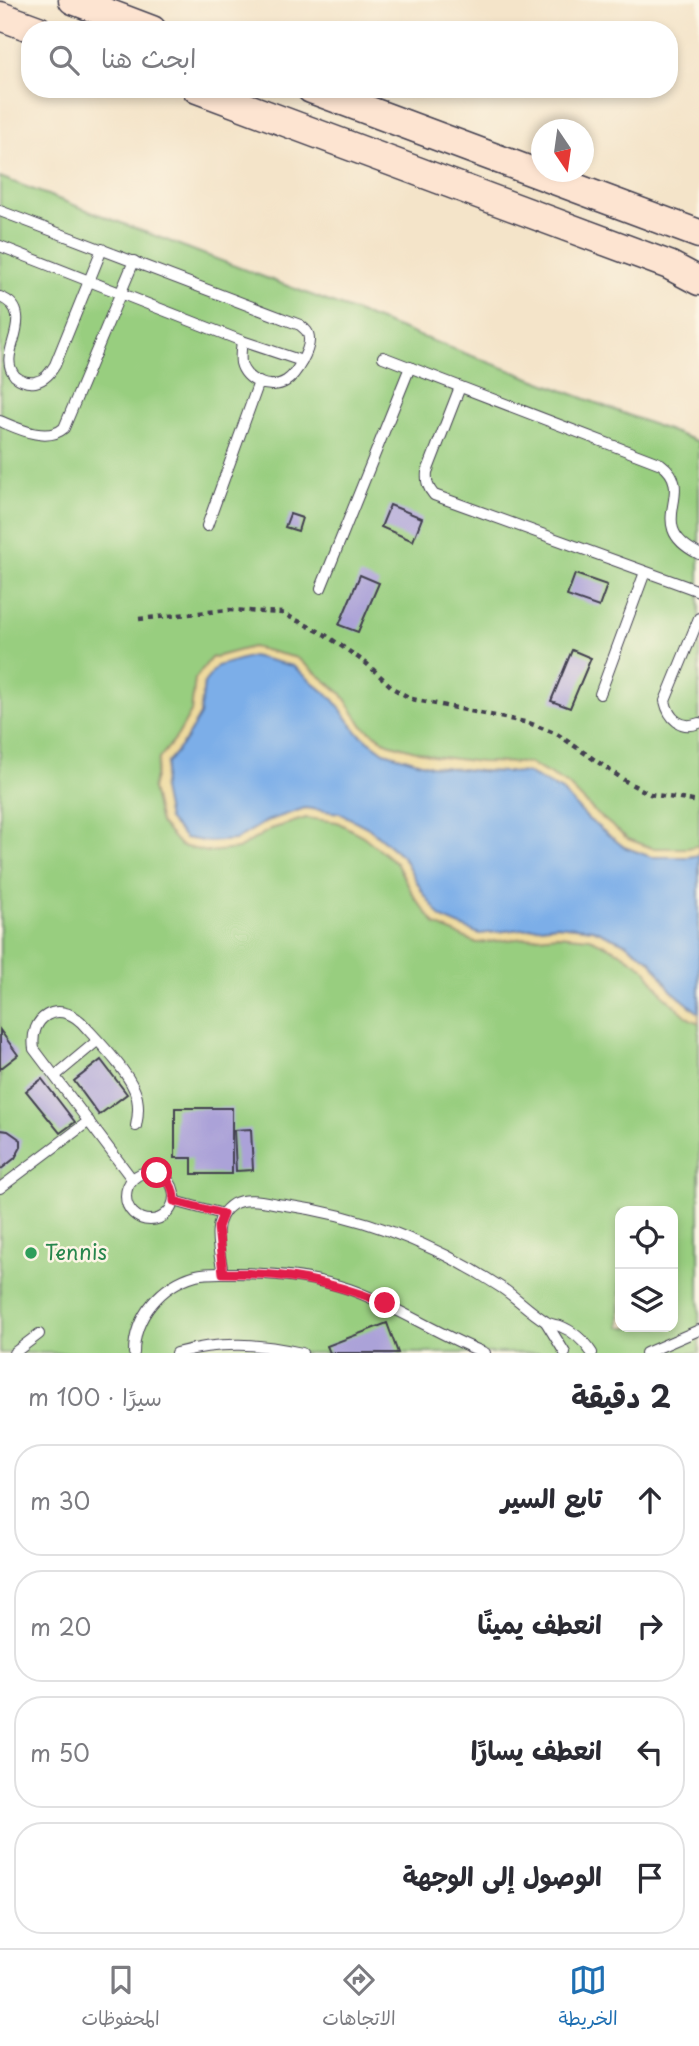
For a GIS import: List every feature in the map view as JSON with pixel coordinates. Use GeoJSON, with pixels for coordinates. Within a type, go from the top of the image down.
{"type":"FeatureCollection","features":[{"type":"Feature","properties":{"kind":"street"},"geometry":{"type":"LineString","coordinates":[[73,0],[128,21]]}},
{"type":"Feature","properties":{"kind":"street"},"geometry":{"type":"LineString","coordinates":[[0,16],[21,24]]}},
{"type":"Feature","properties":{"kind":"street"},"geometry":{"type":"LineString","coordinates":[[221,98],[669,265],[699,281]]}},
{"type":"Feature","properties":{"kind":"street"},"geometry":{"type":"LineString","coordinates":[[335,98],[699,234]]}},
{"type":"Feature","properties":{"kind":"lane"},"geometry":{"type":"LineString","coordinates":[[0,211],[300,326],[308,334],[309,340],[294,374],[282,383],[274,385],[251,378],[242,365],[242,341]]}},
{"type":"Feature","properties":{"kind":"lane"},"geometry":{"type":"LineString","coordinates":[[0,246],[242,341],[302,361]]}},
{"type":"Feature","properties":{"kind":"lane"},"geometry":{"type":"LineString","coordinates":[[0,297],[11,303],[18,316],[5,357],[7,367],[22,381],[32,383],[42,380],[50,373],[102,249]]}},
{"type":"Feature","properties":{"kind":"lane"},"geometry":{"type":"LineString","coordinates":[[0,413],[4,422],[43,436],[58,433],[64,428],[134,261]]}},
{"type":"Feature","properties":{"kind":"lane"},"geometry":{"type":"LineString","coordinates":[[383,357],[661,464],[668,470],[676,486],[671,516],[676,536],[685,547],[699,554]]}},
{"type":"Feature","properties":{"kind":"lane"},"geometry":{"type":"LineString","coordinates":[[321,588],[411,367]]}},
{"type":"Feature","properties":{"kind":"lane"},"geometry":{"type":"LineString","coordinates":[[207,526],[259,382]]}},
{"type":"Feature","properties":{"kind":"lane"},"geometry":{"type":"LineString","coordinates":[[460,387],[427,472],[426,480],[434,495],[699,592]]}},
{"type":"Feature","properties":{"kind":"lane"},"geometry":{"type":"LineString","coordinates":[[600,694],[645,572]]}},
{"type":"Feature","properties":{"kind":"lane"},"geometry":{"type":"LineString","coordinates":[[699,618],[664,702],[674,721],[684,725],[699,723]]}},
{"type":"Feature","properties":{"kind":"lane"},"geometry":{"type":"LineString","coordinates":[[132,1179],[34,1049],[32,1038],[35,1027],[42,1018],[51,1013],[73,1015],[97,1041],[133,1087],[139,1112],[136,1126]]}},
{"type":"Feature","properties":{"kind":"lane"},"geometry":{"type":"LineString","coordinates":[[55,1076],[97,1041]]}},
{"type":"Feature","properties":{"kind":"lane"},"geometry":{"type":"LineString","coordinates":[[0,1188],[89,1121]]}},
{"type":"Feature","properties":{"kind":"lane"},"geometry":{"type":"LineString","coordinates":[[157,1173],[171,1184],[174,1201],[164,1216],[147,1220],[131,1212],[125,1195],[132,1179],[139,1174],[157,1173]]}},
{"type":"Feature","properties":{"kind":"lane"},"geometry":{"type":"LineString","coordinates":[[223,1273],[218,1227],[223,1214],[232,1205],[244,1200],[310,1208],[362,1221],[411,1239],[459,1262],[504,1289],[546,1322],[565,1353]]}},
{"type":"Feature","properties":{"kind":"lane"},"geometry":{"type":"LineString","coordinates":[[174,1201],[223,1214]]}},
{"type":"Feature","properties":{"kind":"lane"},"geometry":{"type":"LineString","coordinates":[[134,1353],[140,1321],[154,1300],[174,1284],[198,1275],[223,1273],[306,1278],[347,1288],[385,1303],[457,1343],[485,1353]]}},
{"type":"Feature","properties":{"kind":"lane"},"geometry":{"type":"LineString","coordinates":[[546,1322],[563,1327],[578,1337],[592,1353]]}},
{"type":"Feature","properties":{"kind":"lane"},"geometry":{"type":"LineString","coordinates":[[648,1353],[699,1330]]}},
{"type":"Feature","properties":{"kind":"lane"},"geometry":{"type":"LineString","coordinates":[[15,1353],[39,1334]]}},
{"type":"Feature","properties":{"kind":"lane"},"geometry":{"type":"LineString","coordinates":[[176,1353],[199,1347],[233,1344],[268,1345],[302,1353]]}},
{"type":"Feature","properties":{"kind":"path"},"geometry":{"type":"LineString","coordinates":[[139,619],[229,610],[282,613],[324,634],[366,663],[394,689],[412,699],[529,723],[557,734],[627,782],[650,794],[699,802]]}},
{"type":"Feature","properties":{"kind":"green space"},"geometry":{"type":"Polygon","coordinates":[[[0,177],[699,442],[699,1353],[0,1353],[0,177]]]}},
{"type":"Feature","properties":{"kind":"sand"},"geometry":{"type":"Polygon","coordinates":[[[252,647],[297,658],[341,693],[363,726],[388,743],[433,756],[480,762],[529,763],[567,784],[628,839],[652,848],[688,848],[699,845],[699,855],[651,857],[624,847],[588,819],[562,791],[527,773],[431,766],[384,752],[357,732],[334,700],[204,683],[200,715],[185,741],[167,763],[235,840],[267,821],[305,808],[340,813],[369,828],[403,857],[423,893],[479,934],[557,925],[593,929],[625,943],[651,961],[671,990],[699,1013],[699,1023],[690,1019],[664,996],[644,968],[620,952],[590,938],[557,935],[477,943],[436,925],[415,898],[396,863],[363,836],[337,822],[306,818],[271,829],[238,849],[208,852],[181,846],[160,823],[152,789],[159,759],[178,735],[191,712],[195,679],[211,658],[252,647]]]}},
{"type":"Feature","properties":{"kind":"water"},"geometry":{"type":"Polygon","coordinates":[[[252,656],[293,666],[334,700],[357,732],[384,752],[431,766],[527,773],[562,791],[588,819],[624,847],[651,857],[699,855],[699,1013],[671,990],[651,961],[625,943],[593,929],[557,925],[479,934],[442,918],[423,893],[403,857],[369,828],[340,813],[305,808],[267,821],[235,840],[209,842],[185,838],[168,819],[162,789],[167,763],[185,741],[200,715],[204,683],[217,666],[252,656]]]}},
{"type":"Feature","properties":{"kind":"building"},"geometry":{"type":"Polygon","coordinates":[[[390,505],[422,518],[413,541],[381,527],[390,505]]]}},
{"type":"Feature","properties":{"kind":"building"},"geometry":{"type":"Polygon","coordinates":[[[290,514],[302,518],[298,531],[285,527],[290,514]]]}},
{"type":"Feature","properties":{"kind":"building"},"geometry":{"type":"Polygon","coordinates":[[[575,574],[607,585],[599,607],[567,596],[575,574]]]}},
{"type":"Feature","properties":{"kind":"building"},"geometry":{"type":"Polygon","coordinates":[[[360,575],[379,583],[358,632],[339,625],[360,575]]]}},
{"type":"Feature","properties":{"kind":"building"},"geometry":{"type":"Polygon","coordinates":[[[572,650],[591,658],[570,708],[551,701],[572,650]]]}},
{"type":"Feature","properties":{"kind":"building"},"geometry":{"type":"Polygon","coordinates":[[[0,1030],[18,1055],[0,1069],[0,1030]]]}},
{"type":"Feature","properties":{"kind":"building"},"geometry":{"type":"Polygon","coordinates":[[[101,1060],[127,1094],[99,1115],[74,1081],[101,1060]]]}},
{"type":"Feature","properties":{"kind":"building"},"geometry":{"type":"Polygon","coordinates":[[[42,1079],[75,1122],[60,1133],[26,1091],[42,1079]]]}},
{"type":"Feature","properties":{"kind":"building"},"geometry":{"type":"Polygon","coordinates":[[[175,1108],[232,1108],[232,1174],[192,1174],[192,1158],[175,1158],[175,1108]]]}},
{"type":"Feature","properties":{"kind":"building"},"geometry":{"type":"Polygon","coordinates":[[[251,1129],[253,1170],[236,1171],[234,1130],[251,1129]]]}},
{"type":"Feature","properties":{"kind":"building"},"geometry":{"type":"Polygon","coordinates":[[[0,1130],[8,1131],[21,1140],[21,1147],[15,1158],[0,1170],[0,1130]]]}},
{"type":"Feature","properties":{"kind":"building"},"geometry":{"type":"Polygon","coordinates":[[[387,1323],[398,1353],[330,1353],[327,1346],[387,1323]]]}},
{"type":"Feature","properties":{"kind":"place","name":"Tennis"},"geometry":{"type":"Point","coordinates":[31,1253]}},
{"type":"Feature","properties":{"kind":"route"},"geometry":{"type":"LineString","coordinates":[[157,1173],[171,1184],[174,1201],[223,1214],[218,1227],[223,1273],[265,1273],[306,1278],[347,1288],[385,1303]]}}]}
